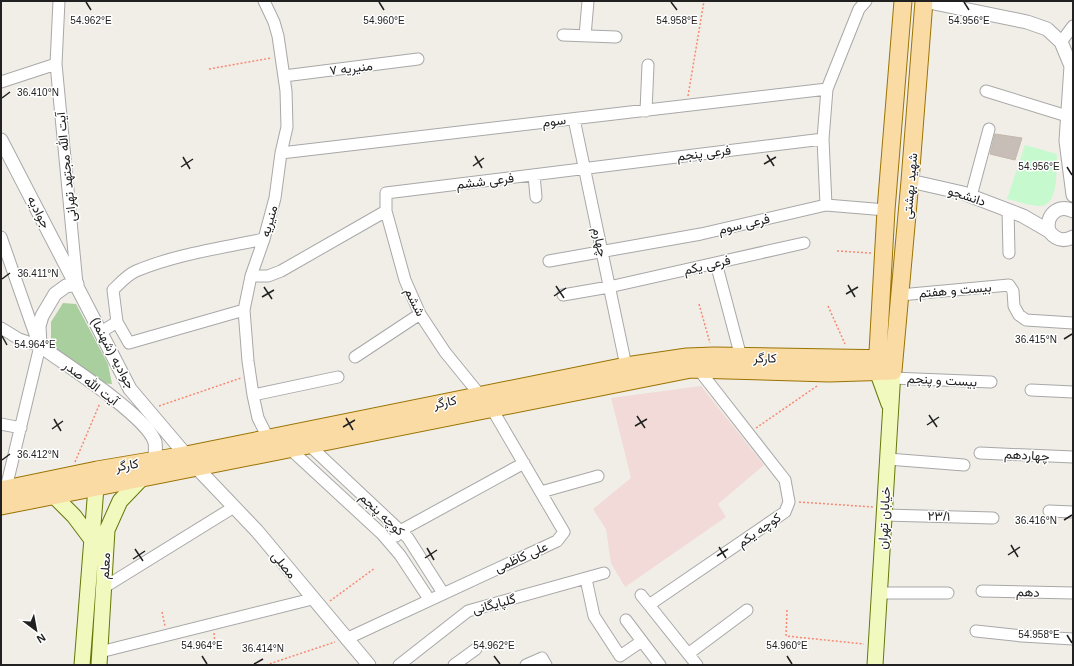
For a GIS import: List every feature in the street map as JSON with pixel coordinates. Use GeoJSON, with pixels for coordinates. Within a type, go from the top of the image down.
{"type":"FeatureCollection","features":[{"type":"Feature","properties":{"kind":"main road","name":"شهید بهشتی"},"geometry":{"type":"LineString","coordinates":[[886,368],[878,329],[903,1]]}},
{"type":"Feature","properties":{"kind":"main road","name":"شهید بهشتی"},"geometry":{"type":"LineString","coordinates":[[886,368],[900,295],[924,1]]}},
{"type":"Feature","properties":{"kind":"main road"},"geometry":{"type":"LineString","coordinates":[[852,359],[878,329]]}},
{"type":"Feature","properties":{"kind":"main road","name":"کارگر"},"geometry":{"type":"LineString","coordinates":[[4,489],[69,476],[96,479],[142,478],[191,461],[268,438],[626,366],[687,357],[714,356],[852,359],[886,368]]}},
{"type":"Feature","properties":{"kind":"main road","name":"کارگر"},"geometry":{"type":"LineString","coordinates":[[1,506],[53,495],[155,460],[191,461],[290,449],[691,369],[829,373],[886,368]]}},
{"type":"Feature","properties":{"kind":"main road","name":"خیابان تهران"},"geometry":{"type":"LineString","coordinates":[[875,665],[890,410],[886,368]]}},
{"type":"Feature","properties":{"kind":"main road","name":"معلم"},"geometry":{"type":"LineString","coordinates":[[99,659],[107,530],[120,501],[142,478]]}},
{"type":"Feature","properties":{"kind":"main road","name":"معلم"},"geometry":{"type":"LineString","coordinates":[[82,665],[96,479]]}},
{"type":"Feature","properties":{"kind":"main road"},"geometry":{"type":"LineString","coordinates":[[53,495],[74,516],[92,540]]}},
{"type":"Feature","properties":{"kind":"street","name":"آیت الله مجتهد تهرانی"},"geometry":{"type":"LineString","coordinates":[[59,1],[56,64],[77,284]]}},
{"type":"Feature","properties":{"kind":"street","name":"منیریه"},"geometry":{"type":"LineString","coordinates":[[264,1],[274,22],[281,56],[284,76],[287,127],[281,153],[275,198],[264,238],[251,276],[244,310],[249,375],[258,418],[268,438]]}},
{"type":"Feature","properties":{"kind":"street"},"geometry":{"type":"LineString","coordinates":[[585,36],[588,1]]}},
{"type":"Feature","properties":{"kind":"street"},"geometry":{"type":"LineString","coordinates":[[826,206],[823,139],[827,89],[859,9],[866,1]]}},
{"type":"Feature","properties":{"kind":"street"},"geometry":{"type":"LineString","coordinates":[[924,1],[1027,22],[1047,29],[1061,42],[1072,66],[1067,116],[1070,140],[1072,190],[1067,210],[1055,211],[1050,217],[1048,222],[1049,231]]}},
{"type":"Feature","properties":{"kind":"street"},"geometry":{"type":"LineString","coordinates":[[1061,42],[1073,26]]}},
{"type":"Feature","properties":{"kind":"street"},"geometry":{"type":"LineString","coordinates":[[563,35],[616,37]]}},
{"type":"Feature","properties":{"kind":"street","name":"منیریه ۷"},"geometry":{"type":"LineString","coordinates":[[284,76],[418,60]]}},
{"type":"Feature","properties":{"kind":"street"},"geometry":{"type":"LineString","coordinates":[[1,82],[56,64]]}},
{"type":"Feature","properties":{"kind":"street"},"geometry":{"type":"LineString","coordinates":[[646,110],[648,65]]}},
{"type":"Feature","properties":{"kind":"street","name":"سوم"},"geometry":{"type":"LineString","coordinates":[[281,153],[827,89]]}},
{"type":"Feature","properties":{"kind":"street"},"geometry":{"type":"LineString","coordinates":[[986,91],[1067,116]]}},
{"type":"Feature","properties":{"kind":"street","name":"چهارم"},"geometry":{"type":"LineString","coordinates":[[574,119],[626,366]]}},
{"type":"Feature","properties":{"kind":"street"},"geometry":{"type":"LineString","coordinates":[[971,196],[989,129]]}},
{"type":"Feature","properties":{"kind":"street","name":"فرعی پنجم"},"geometry":{"type":"LineString","coordinates":[[584,168],[823,139]]}},
{"type":"Feature","properties":{"kind":"street","name":"جوادیه"},"geometry":{"type":"LineString","coordinates":[[1,140],[77,284]]}},
{"type":"Feature","properties":{"kind":"street","name":"فرعی ششم"},"geometry":{"type":"LineString","coordinates":[[386,193],[584,168]]}},
{"type":"Feature","properties":{"kind":"street"},"geometry":{"type":"LineString","coordinates":[[534,175],[536,197]]}},
{"type":"Feature","properties":{"kind":"street","name":"دانشجو"},"geometry":{"type":"LineString","coordinates":[[910,181],[971,196],[1008,210],[1023,216],[1049,231],[1053,236],[1070,242]]}},
{"type":"Feature","properties":{"kind":"street","name":"ششم"},"geometry":{"type":"LineString","coordinates":[[386,193],[386,211],[404,280],[420,314],[444,352],[480,395]]}},
{"type":"Feature","properties":{"kind":"street","name":"فرعی سوم"},"geometry":{"type":"LineString","coordinates":[[549,261],[701,234],[826,206],[886,210]]}},
{"type":"Feature","properties":{"kind":"street"},"geometry":{"type":"LineString","coordinates":[[1008,210],[1009,253]]}},
{"type":"Feature","properties":{"kind":"street"},"geometry":{"type":"LineString","coordinates":[[251,276],[268,276],[281,271],[386,211]]}},
{"type":"Feature","properties":{"kind":"street","name":"دانشجو"},"geometry":{"type":"LineString","coordinates":[[1023,216],[1050,217]]}},
{"type":"Feature","properties":{"kind":"street"},"geometry":{"type":"LineString","coordinates":[[1,237],[40,346]]}},
{"type":"Feature","properties":{"kind":"street"},"geometry":{"type":"LineString","coordinates":[[244,310],[129,343],[117,322],[113,290],[135,271],[182,256],[264,238]]}},
{"type":"Feature","properties":{"kind":"street","name":"فرعی یکم"},"geometry":{"type":"LineString","coordinates":[[563,295],[609,287],[804,243]]}},
{"type":"Feature","properties":{"kind":"street"},"geometry":{"type":"LineString","coordinates":[[716,263],[742,357]]}},
{"type":"Feature","properties":{"kind":"street"},"geometry":{"type":"LineString","coordinates":[[4,489],[21,428],[40,346],[39,326],[42,316],[55,294],[66,286],[77,284]]}},
{"type":"Feature","properties":{"kind":"street","name":"جوادیه (شهنما)"},"geometry":{"type":"LineString","coordinates":[[77,284],[130,390],[191,461]]}},
{"type":"Feature","properties":{"kind":"street","name":"بیست و هفتم"},"geometry":{"type":"LineString","coordinates":[[900,295],[1009,285],[1013,290],[1014,306],[1019,315],[1026,320],[1073,323]]}},
{"type":"Feature","properties":{"kind":"street"},"geometry":{"type":"LineString","coordinates":[[355,357],[420,314]]}},
{"type":"Feature","properties":{"kind":"street"},"geometry":{"type":"LineString","coordinates":[[101,332],[117,322]]}},
{"type":"Feature","properties":{"kind":"street","name":"آیت الله صدر"},"geometry":{"type":"LineString","coordinates":[[1,328],[19,339],[40,346],[105,392],[146,428],[155,442],[155,460]]}},
{"type":"Feature","properties":{"kind":"street","name":"بیست و پنجم"},"geometry":{"type":"LineString","coordinates":[[886,368],[991,382]]}},
{"type":"Feature","properties":{"kind":"street","name":"کوچه یکم"},"geometry":{"type":"LineString","coordinates":[[649,605],[785,512],[789,502],[785,480],[750,433],[699,370]]}},
{"type":"Feature","properties":{"kind":"street"},"geometry":{"type":"LineString","coordinates":[[253,395],[338,377]]}},
{"type":"Feature","properties":{"kind":"street"},"geometry":{"type":"LineString","coordinates":[[1031,390],[1073,392]]}},
{"type":"Feature","properties":{"kind":"street","name":"علی کاظمی"},"geometry":{"type":"LineString","coordinates":[[346,639],[429,599],[557,541],[564,532],[492,409]]}},
{"type":"Feature","properties":{"kind":"street"},"geometry":{"type":"LineString","coordinates":[[1,424],[21,428]]}},
{"type":"Feature","properties":{"kind":"street","name":"کوچه پنجم"},"geometry":{"type":"LineString","coordinates":[[309,445],[408,538],[443,593]]}},
{"type":"Feature","properties":{"kind":"street"},"geometry":{"type":"LineString","coordinates":[[290,449],[389,543],[400,555],[429,599]]}},
{"type":"Feature","properties":{"kind":"street","name":"چهاردهم"},"geometry":{"type":"LineString","coordinates":[[980,453],[1073,457]]}},
{"type":"Feature","properties":{"kind":"street"},"geometry":{"type":"LineString","coordinates":[[888,459],[964,464]]}},
{"type":"Feature","properties":{"kind":"street","name":"مصلی"},"geometry":{"type":"LineString","coordinates":[[191,461],[257,531],[316,604],[369,665]]}},
{"type":"Feature","properties":{"kind":"street"},"geometry":{"type":"LineString","coordinates":[[389,543],[400,531],[524,463]]}},
{"type":"Feature","properties":{"kind":"street"},"geometry":{"type":"LineString","coordinates":[[540,492],[598,476]]}},
{"type":"Feature","properties":{"kind":"street"},"geometry":{"type":"LineString","coordinates":[[103,588],[234,507]]}},
{"type":"Feature","properties":{"kind":"street","name":"۲۳/۱"},"geometry":{"type":"LineString","coordinates":[[885,511],[993,518]]}},
{"type":"Feature","properties":{"kind":"street"},"geometry":{"type":"LineString","coordinates":[[1049,511],[1073,512]]}},
{"type":"Feature","properties":{"kind":"street","name":"گلپایگانی"},"geometry":{"type":"LineString","coordinates":[[399,665],[468,611],[604,573]]}},
{"type":"Feature","properties":{"kind":"street"},"geometry":{"type":"LineString","coordinates":[[586,579],[594,616],[620,656],[642,642]]}},
{"type":"Feature","properties":{"kind":"street","name":"دهم"},"geometry":{"type":"LineString","coordinates":[[982,591],[1073,593]]}},
{"type":"Feature","properties":{"kind":"street"},"geometry":{"type":"LineString","coordinates":[[880,593],[948,593]]}},
{"type":"Feature","properties":{"kind":"street"},"geometry":{"type":"LineString","coordinates":[[642,595],[697,665]]}},
{"type":"Feature","properties":{"kind":"street"},"geometry":{"type":"LineString","coordinates":[[99,659],[167,635],[213,624],[316,604]]}},
{"type":"Feature","properties":{"kind":"street"},"geometry":{"type":"LineString","coordinates":[[688,654],[747,610]]}},
{"type":"Feature","properties":{"kind":"street"},"geometry":{"type":"LineString","coordinates":[[626,620],[660,665]]}},
{"type":"Feature","properties":{"kind":"street"},"geometry":{"type":"LineString","coordinates":[[976,631],[1022,636],[1073,639]]}},
{"type":"Feature","properties":{"kind":"street"},"geometry":{"type":"LineString","coordinates":[[454,665],[476,649]]}},
{"type":"Feature","properties":{"kind":"street"},"geometry":{"type":"LineString","coordinates":[[526,665],[542,658],[546,665]]}},
{"type":"Feature","properties":{"kind":"path"},"geometry":{"type":"LineString","coordinates":[[686,106],[704,1]]}},
{"type":"Feature","properties":{"kind":"path"},"geometry":{"type":"LineString","coordinates":[[209,69],[281,56]]}},
{"type":"Feature","properties":{"kind":"path"},"geometry":{"type":"LineString","coordinates":[[837,251],[883,253]]}},
{"type":"Feature","properties":{"kind":"path"},"geometry":{"type":"LineString","coordinates":[[699,304],[714,356]]}},
{"type":"Feature","properties":{"kind":"path"},"geometry":{"type":"LineString","coordinates":[[828,306],[852,359]]}},
{"type":"Feature","properties":{"kind":"path"},"geometry":{"type":"LineString","coordinates":[[148,410],[249,375]]}},
{"type":"Feature","properties":{"kind":"path"},"geometry":{"type":"LineString","coordinates":[[750,433],[817,386]]}},
{"type":"Feature","properties":{"kind":"path"},"geometry":{"type":"LineString","coordinates":[[69,476],[105,392]]}},
{"type":"Feature","properties":{"kind":"path"},"geometry":{"type":"LineString","coordinates":[[789,502],[885,511]]}},
{"type":"Feature","properties":{"kind":"path"},"geometry":{"type":"LineString","coordinates":[[316,604],[375,568]]}},
{"type":"Feature","properties":{"kind":"path"},"geometry":{"type":"LineString","coordinates":[[787,610],[786,636],[876,646]]}},
{"type":"Feature","properties":{"kind":"path"},"geometry":{"type":"LineString","coordinates":[[162,612],[167,635]]}},
{"type":"Feature","properties":{"kind":"path"},"geometry":{"type":"LineString","coordinates":[[266,665],[346,639]]}},
{"type":"Feature","properties":{"kind":"shaded area"},"geometry":{"type":"Polygon","coordinates":[[[701,386],[764,465],[718,504],[726,517],[625,587],[611,563],[606,529],[593,509],[631,478],[611,398],[701,386]]]}},
{"type":"Feature","properties":{"kind":"green space"},"geometry":{"type":"Polygon","coordinates":[[[1025,145],[1057,154],[1055,186],[1050,201],[1045,205],[1038,206],[1007,199],[1025,145]]]}},
{"type":"Feature","properties":{"kind":"green space"},"geometry":{"type":"Polygon","coordinates":[[[63,303],[76,304],[108,364],[112,384],[100,383],[51,345],[51,322],[63,303]]]}},
{"type":"Feature","properties":{"kind":"building"},"geometry":{"type":"Polygon","coordinates":[[[995,134],[1022,138],[1015,160],[990,154],[995,134]]]}}]}
